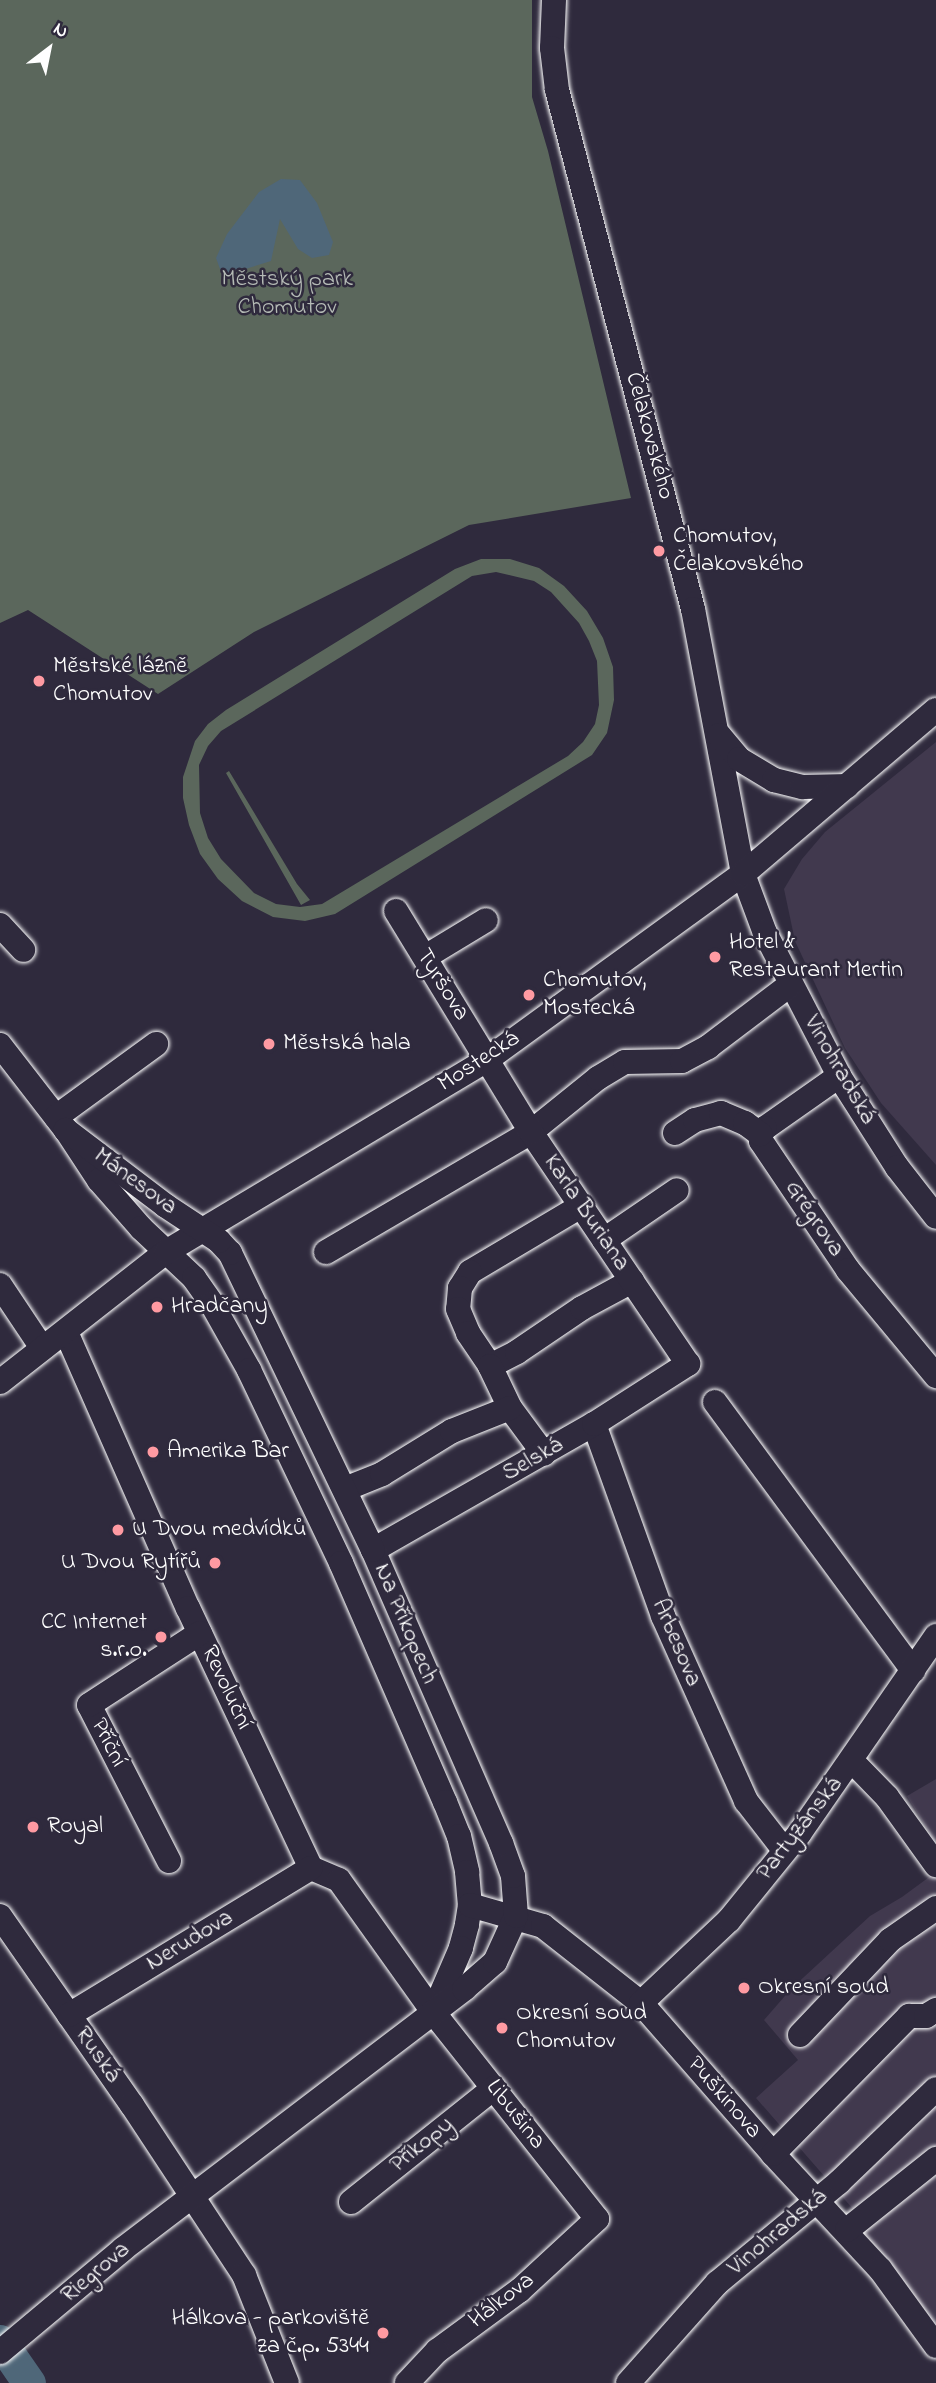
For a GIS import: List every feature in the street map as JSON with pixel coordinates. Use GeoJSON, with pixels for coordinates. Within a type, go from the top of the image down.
{"type":"FeatureCollection","features":[{"type":"Feature","properties":{"kind":"street","name":"Čelakovského"},"geometry":{"type":"LineString","coordinates":[[554,0],[552,48],[557,90],[693,609],[743,874]]}},
{"type":"Feature","properties":{"kind":"street","name":"Mostecká"},"geometry":{"type":"LineString","coordinates":[[0,1382],[166,1252],[488,1059],[743,874],[936,710]]}},
{"type":"Feature","properties":{"kind":"street"},"geometry":{"type":"LineString","coordinates":[[717,733],[739,759],[774,780],[803,787],[847,786]]}},
{"type":"Feature","properties":{"kind":"street","name":"Vinohradská"},"geometry":{"type":"LineString","coordinates":[[743,874],[765,933],[839,1076],[897,1167],[936,1217]]}},
{"type":"Feature","properties":{"kind":"street","name":"Tyršova"},"geometry":{"type":"LineString","coordinates":[[396,911],[488,1059]]}},
{"type":"Feature","properties":{"kind":"street"},"geometry":{"type":"LineString","coordinates":[[425,957],[486,920]]}},
{"type":"Feature","properties":{"kind":"street"},"geometry":{"type":"LineString","coordinates":[[0,925],[23,950]]}},
{"type":"Feature","properties":{"kind":"street"},"geometry":{"type":"LineString","coordinates":[[326,1252],[531,1132],[598,1078],[625,1062],[682,1061],[708,1047],[791,984]]}},
{"type":"Feature","properties":{"kind":"street"},"geometry":{"type":"LineString","coordinates":[[61,1124],[156,1044]]}},
{"type":"Feature","properties":{"kind":"street","name":"Mánesova"},"geometry":{"type":"LineString","coordinates":[[0,1045],[61,1124],[99,1180],[166,1252]]}},
{"type":"Feature","properties":{"kind":"street","name":"Karla Buriana"},"geometry":{"type":"LineString","coordinates":[[488,1059],[531,1132],[688,1364]]}},
{"type":"Feature","properties":{"kind":"street"},"geometry":{"type":"LineString","coordinates":[[675,1133],[695,1119],[721,1114],[745,1123],[760,1134],[839,1076]]}},
{"type":"Feature","properties":{"kind":"street","name":"Mánesova"},"geometry":{"type":"LineString","coordinates":[[61,1124],[166,1206],[205,1231]]}},
{"type":"Feature","properties":{"kind":"street","name":"Grégrova"},"geometry":{"type":"LineString","coordinates":[[760,1134],[761,1141],[848,1270],[936,1376]]}},
{"type":"Feature","properties":{"kind":"street"},"geometry":{"type":"LineString","coordinates":[[604,1240],[677,1190]]}},
{"type":"Feature","properties":{"kind":"street"},"geometry":{"type":"LineString","coordinates":[[544,1454],[510,1408],[490,1366],[468,1333],[458,1309],[460,1288],[470,1272],[581,1206]]}},
{"type":"Feature","properties":{"kind":"street","name":"Na Příkopech"},"geometry":{"type":"LineString","coordinates":[[193,2196],[495,1962],[516,1916],[513,1876],[501,1843],[373,1550],[230,1253],[205,1231]]}},
{"type":"Feature","properties":{"kind":"street","name":"Na Příkopech"},"geometry":{"type":"LineString","coordinates":[[166,1252],[194,1278],[212,1304],[248,1370],[341,1563],[459,1836],[467,1872],[470,1905],[461,1948],[433,2012]]}},
{"type":"Feature","properties":{"kind":"street"},"geometry":{"type":"LineString","coordinates":[[490,1366],[517,1352],[582,1308],[632,1281]]}},
{"type":"Feature","properties":{"kind":"street"},"geometry":{"type":"LineString","coordinates":[[0,1284],[42,1348]]}},
{"type":"Feature","properties":{"kind":"street","name":"Revoluční"},"geometry":{"type":"LineString","coordinates":[[66,1332],[200,1633],[311,1868]]}},
{"type":"Feature","properties":{"kind":"street","name":"Selská"},"geometry":{"type":"LineString","coordinates":[[373,1550],[544,1454],[688,1364]]}},
{"type":"Feature","properties":{"kind":"street"},"geometry":{"type":"LineString","coordinates":[[715,1402],[913,1671]]}},
{"type":"Feature","properties":{"kind":"street"},"geometry":{"type":"LineString","coordinates":[[345,1489],[382,1474],[452,1431],[510,1408]]}},
{"type":"Feature","properties":{"kind":"street","name":"Arbesova"},"geometry":{"type":"LineString","coordinates":[[594,1424],[663,1616],[746,1801],[784,1850]]}},
{"type":"Feature","properties":{"kind":"street","name":"Příční"},"geometry":{"type":"LineString","coordinates":[[169,1861],[89,1706],[200,1633]]}},
{"type":"Feature","properties":{"kind":"street","name":"Partyzánská"},"geometry":{"type":"LineString","coordinates":[[641,2003],[729,1920],[799,1834],[936,1636]]}},
{"type":"Feature","properties":{"kind":"street"},"geometry":{"type":"LineString","coordinates":[[852,1761],[887,1797],[936,1864]]}},
{"type":"Feature","properties":{"kind":"street"},"geometry":{"type":"LineString","coordinates":[[311,1868],[339,1880],[433,2012]]}},
{"type":"Feature","properties":{"kind":"street","name":"Nerudova"},"geometry":{"type":"LineString","coordinates":[[69,2015],[311,1868]]}},
{"type":"Feature","properties":{"kind":"street","name":"Puškinova"},"geometry":{"type":"LineString","coordinates":[[470,1905],[516,1916],[543,1926],[567,1942],[598,1971],[641,2003],[773,2154],[847,2230],[880,2269],[936,2346]]}},
{"type":"Feature","properties":{"kind":"street"},"geometry":{"type":"LineString","coordinates":[[800,2035],[890,1940],[936,1908]]}},
{"type":"Feature","properties":{"kind":"street","name":"Ruská"},"geometry":{"type":"LineString","coordinates":[[0,1916],[193,2196]]}},
{"type":"Feature","properties":{"kind":"street"},"geometry":{"type":"LineString","coordinates":[[773,2154],[909,2016],[926,2016],[936,2010]]}},
{"type":"Feature","properties":{"kind":"street","name":"Libušina"},"geometry":{"type":"LineString","coordinates":[[433,2012],[597,2219]]}},
{"type":"Feature","properties":{"kind":"street","name":"Příkopy"},"geometry":{"type":"LineString","coordinates":[[351,2202],[494,2088]]}},
{"type":"Feature","properties":{"kind":"street","name":"Vinohradská"},"geometry":{"type":"LineString","coordinates":[[628,2383],[717,2283],[817,2200],[936,2089]]}},
{"type":"Feature","properties":{"kind":"street"},"geometry":{"type":"LineString","coordinates":[[847,2230],[936,2159]]}},
{"type":"Feature","properties":{"kind":"street"},"geometry":{"type":"LineString","coordinates":[[193,2196],[244,2275],[288,2383]]}},
{"type":"Feature","properties":{"kind":"street","name":"Riegrova"},"geometry":{"type":"LineString","coordinates":[[0,2352],[123,2249],[193,2196]]}},
{"type":"Feature","properties":{"kind":"street","name":"Hálkova"},"geometry":{"type":"LineString","coordinates":[[407,2383],[437,2351],[520,2290],[597,2219]]}},
{"type":"Feature","properties":{"kind":"shaded area"},"geometry":{"type":"Polygon","coordinates":[[[936,742],[936,1165],[881,1103],[845,1048],[795,941],[784,889],[802,859],[825,832],[936,742]]]}},
{"type":"Feature","properties":{"kind":"shaded area"},"geometry":{"type":"Polygon","coordinates":[[[936,1779],[936,1843],[907,1796],[936,1779]]]}},
{"type":"Feature","properties":{"kind":"shaded area"},"geometry":{"type":"Polygon","coordinates":[[[936,1872],[936,2152],[859,2216],[756,2098],[798,2060],[764,2020],[791,1989],[870,1916],[936,1872]]]}},
{"type":"Feature","properties":{"kind":"shaded area"},"geometry":{"type":"Polygon","coordinates":[[[936,2166],[936,2328],[861,2229],[936,2166]]]}},
{"type":"Feature","properties":{"kind":"green space","name":"Městský park Chomutov"},"geometry":{"type":"Polygon","coordinates":[[[0,0],[532,0],[532,97],[548,151],[631,498],[469,525],[254,632],[158,694],[28,610],[0,623],[0,0]]]}},
{"type":"Feature","properties":{"kind":"green space"},"geometry":{"type":"Polygon","coordinates":[[[481,559],[510,559],[539,568],[564,586],[587,611],[603,638],[613,667],[614,700],[607,733],[592,755],[335,914],[305,921],[273,917],[242,901],[218,879],[200,854],[189,825],[183,798],[183,777],[195,741],[208,724],[226,710],[455,569],[481,559]],[[496,572],[472,576],[221,731],[208,746],[199,765],[200,813],[208,838],[221,859],[254,893],[276,904],[300,907],[322,904],[568,756],[583,742],[595,724],[599,705],[597,661],[579,623],[551,592],[534,581],[496,572]]]}},
{"type":"Feature","properties":{"kind":"green space"},"geometry":{"type":"Polygon","coordinates":[[[229,771],[297,884],[310,900],[301,905],[226,773],[229,771]]]}},
{"type":"Feature","properties":{"kind":"water"},"geometry":{"type":"Polygon","coordinates":[[[281,179],[300,180],[317,203],[333,242],[329,255],[312,258],[298,249],[280,219],[271,261],[229,274],[220,269],[216,258],[227,234],[259,192],[281,179]]]}},
{"type":"Feature","properties":{"kind":"waterway"},"geometry":{"type":"LineString","coordinates":[[0,2341],[29,2383]]}},
{"type":"Feature","properties":{"kind":"place","name":"Chomutov, Čelakovského"},"geometry":{"type":"Point","coordinates":[659,551]}},
{"type":"Feature","properties":{"kind":"place","name":"Městské lázně Chomutov"},"geometry":{"type":"Point","coordinates":[39,681]}},
{"type":"Feature","properties":{"kind":"place","name":"Hotel & Restaurant Mertin"},"geometry":{"type":"Point","coordinates":[715,957]}},
{"type":"Feature","properties":{"kind":"place","name":"Chomutov, Mostecká"},"geometry":{"type":"Point","coordinates":[529,995]}},
{"type":"Feature","properties":{"kind":"place","name":"Městská hala"},"geometry":{"type":"Point","coordinates":[269,1044]}},
{"type":"Feature","properties":{"kind":"place","name":"Hradčany"},"geometry":{"type":"Point","coordinates":[157,1307]}},
{"type":"Feature","properties":{"kind":"place","name":"Amerika Bar"},"geometry":{"type":"Point","coordinates":[153,1452]}},
{"type":"Feature","properties":{"kind":"place","name":"U Dvou medvídků"},"geometry":{"type":"Point","coordinates":[118,1530]}},
{"type":"Feature","properties":{"kind":"place","name":"U Dvou Rytířů"},"geometry":{"type":"Point","coordinates":[215,1563]}},
{"type":"Feature","properties":{"kind":"place","name":"CC Internet s.r.o."},"geometry":{"type":"Point","coordinates":[161,1637]}},
{"type":"Feature","properties":{"kind":"place","name":"Royal"},"geometry":{"type":"Point","coordinates":[33,1827]}},
{"type":"Feature","properties":{"kind":"place","name":"Okresní soud"},"geometry":{"type":"Point","coordinates":[744,1988]}},
{"type":"Feature","properties":{"kind":"place","name":"Okresní soud Chomutov"},"geometry":{"type":"Point","coordinates":[502,2028]}},
{"type":"Feature","properties":{"kind":"place","name":"Hálkova - parkoviště za č.p. 5344"},"geometry":{"type":"Point","coordinates":[383,2333]}}]}
